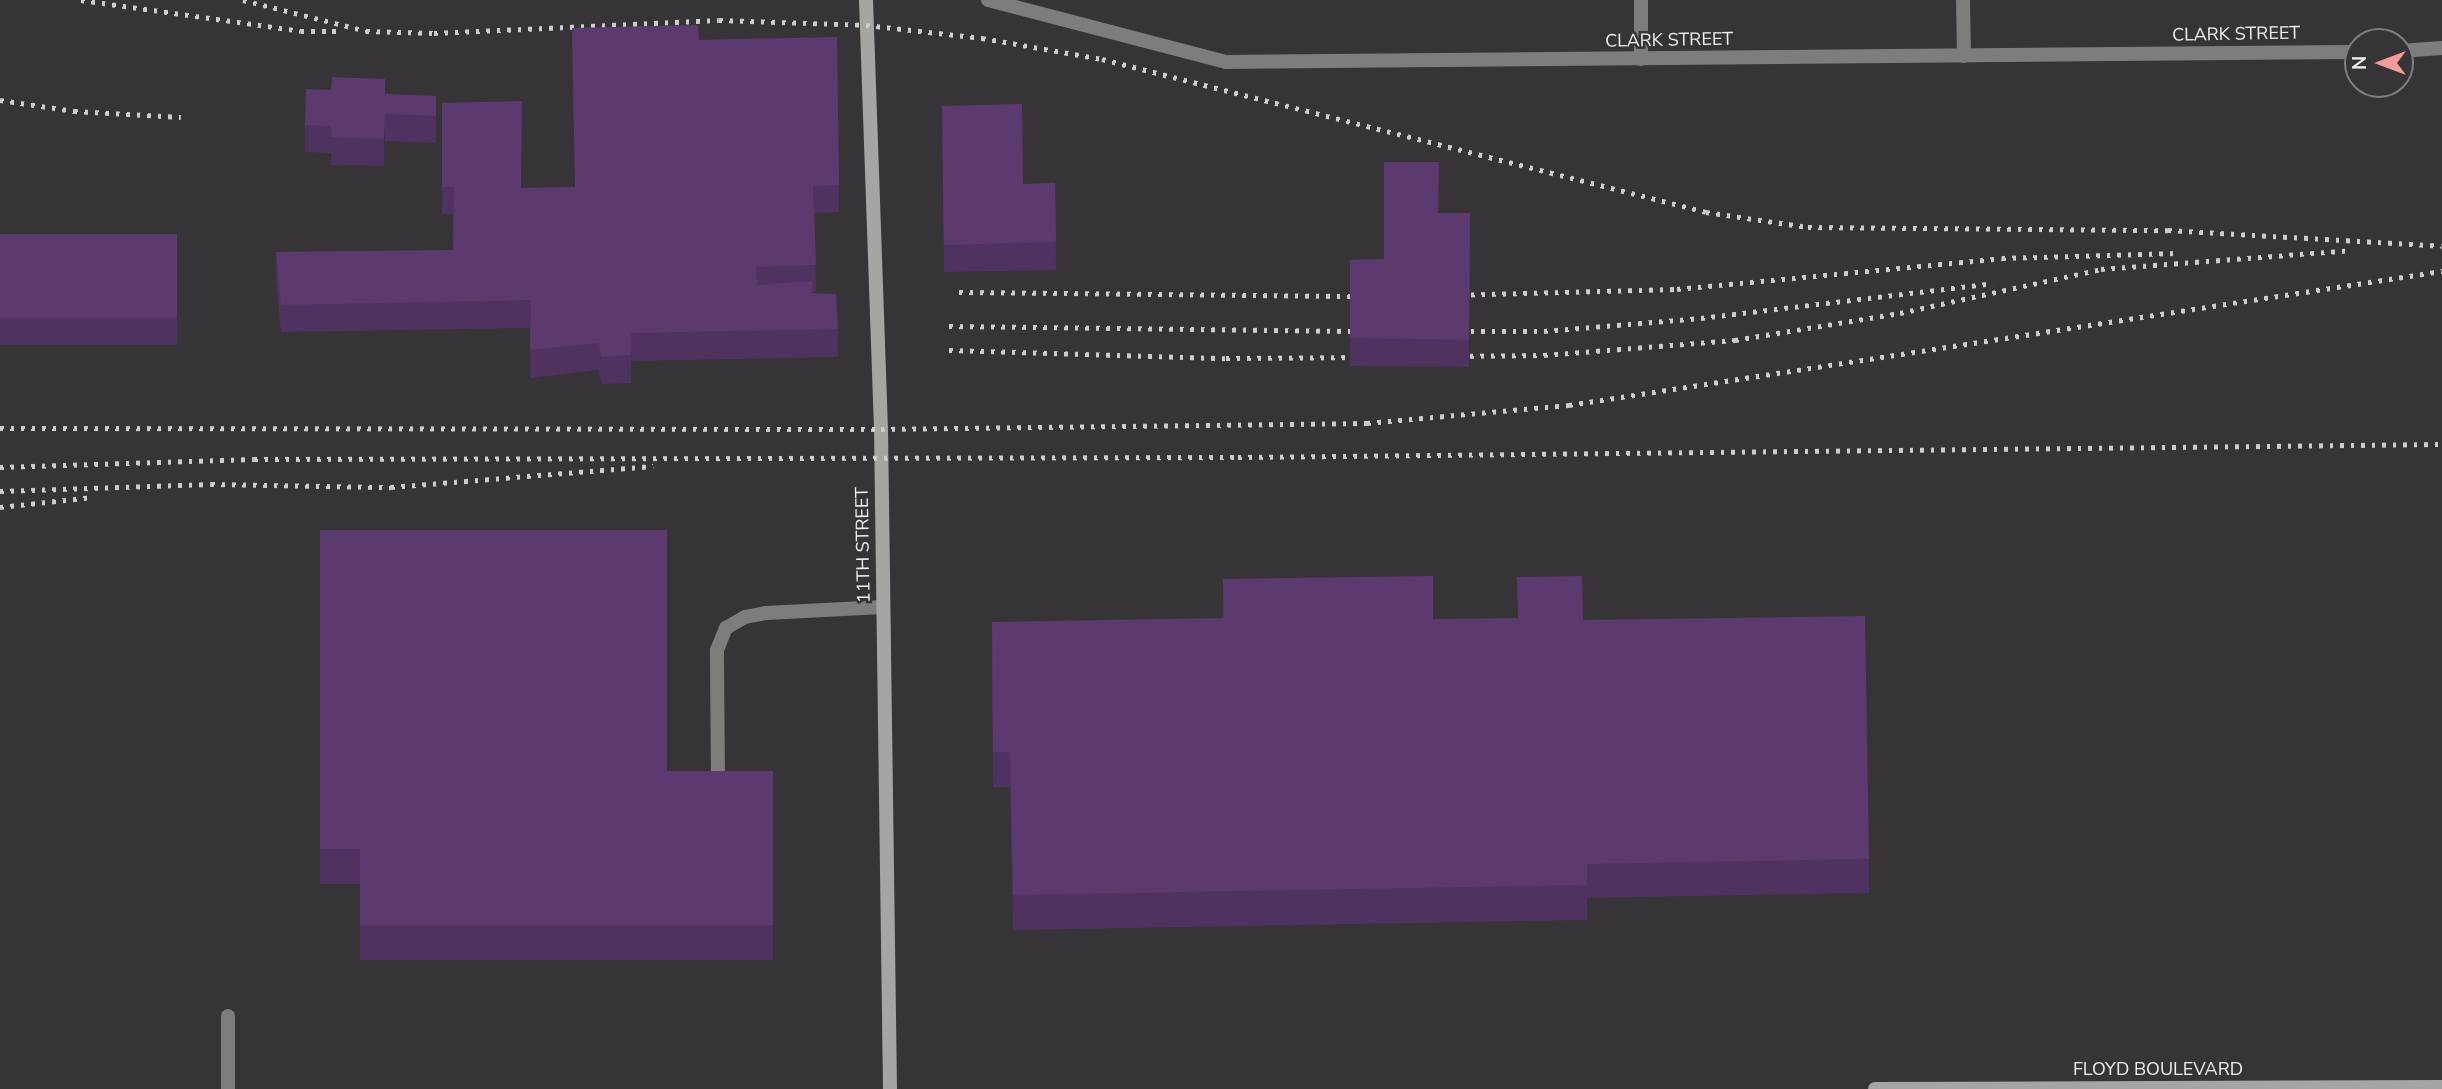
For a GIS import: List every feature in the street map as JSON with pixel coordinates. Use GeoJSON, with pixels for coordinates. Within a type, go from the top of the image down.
{"type":"FeatureCollection","features":[{"type":"Feature","properties":{"kind":"main road","name":"11TH STREET"},"geometry":{"type":"LineString","coordinates":[[866,0],[883,607],[890,1089]]}},
{"type":"Feature","properties":{"kind":"main road","name":"FLOYD BOULEVARD"},"geometry":{"type":"LineString","coordinates":[[1875,1089],[2442,1087]]}},
{"type":"Feature","properties":{"kind":"street","name":"CLARK STREET"},"geometry":{"type":"LineString","coordinates":[[988,0],[1226,62],[2344,52]]}},
{"type":"Feature","properties":{"kind":"street"},"geometry":{"type":"LineString","coordinates":[[1641,0],[1641,59]]}},
{"type":"Feature","properties":{"kind":"street"},"geometry":{"type":"LineString","coordinates":[[1964,0],[1964,56]]}},
{"type":"Feature","properties":{"kind":"street"},"geometry":{"type":"LineString","coordinates":[[2414,50],[2442,48]]}},
{"type":"Feature","properties":{"kind":"street"},"geometry":{"type":"LineString","coordinates":[[718,777],[717,650],[726,628],[745,617],[766,613],[883,607]]}},
{"type":"Feature","properties":{"kind":"street"},"geometry":{"type":"LineString","coordinates":[[228,1016],[228,1089]]}},
{"type":"Feature","properties":{"kind":"building"},"geometry":{"type":"Polygon","coordinates":[[[698,25],[699,40],[837,37],[839,185],[813,186],[816,265],[756,267],[757,285],[812,281],[812,293],[836,294],[838,329],[631,333],[631,355],[601,357],[599,343],[530,350],[531,300],[281,305],[276,252],[453,250],[454,187],[442,187],[442,103],[522,101],[521,188],[575,187],[572,28],[698,25]]]}},
{"type":"Feature","properties":{"kind":"building"},"geometry":{"type":"Polygon","coordinates":[[[332,77],[385,79],[385,94],[436,96],[436,116],[385,114],[384,139],[331,137],[331,126],[305,125],[306,89],[331,90],[332,77]]]}},
{"type":"Feature","properties":{"kind":"building"},"geometry":{"type":"Polygon","coordinates":[[[1022,104],[1023,184],[1055,183],[1056,242],[944,245],[942,106],[1022,104]]]}},
{"type":"Feature","properties":{"kind":"building"},"geometry":{"type":"Polygon","coordinates":[[[1384,162],[1439,162],[1438,213],[1470,213],[1469,340],[1350,338],[1350,260],[1384,259],[1384,162]]]}},
{"type":"Feature","properties":{"kind":"building"},"geometry":{"type":"Polygon","coordinates":[[[0,234],[177,234],[177,318],[0,318],[0,234]]]}},
{"type":"Feature","properties":{"kind":"building"},"geometry":{"type":"Polygon","coordinates":[[[320,530],[667,530],[667,771],[773,771],[773,925],[360,925],[360,849],[320,849],[320,530]]]}},
{"type":"Feature","properties":{"kind":"building"},"geometry":{"type":"Polygon","coordinates":[[[1433,576],[1433,619],[1518,618],[1517,577],[1582,576],[1583,620],[1865,616],[1869,859],[1587,864],[1587,885],[1013,895],[1010,752],[993,752],[992,622],[1224,618],[1223,579],[1433,576]]]}},
{"type":"Feature","properties":{"kind":"railway"},"geometry":{"type":"LineString","coordinates":[[81,0],[301,31],[338,31]]}},
{"type":"Feature","properties":{"kind":"railway"},"geometry":{"type":"LineString","coordinates":[[243,0],[366,31],[434,33],[719,20],[866,25],[982,38],[1102,59],[1706,212],[1808,227],[2168,230],[2442,246]]}},
{"type":"Feature","properties":{"kind":"railway"},"geometry":{"type":"LineString","coordinates":[[0,100],[74,111],[181,117]]}},
{"type":"Feature","properties":{"kind":"railway"},"geometry":{"type":"LineString","coordinates":[[1449,356],[1544,355],[1735,340],[1900,313],[2101,269],[2351,250]]}},
{"type":"Feature","properties":{"kind":"railway"},"geometry":{"type":"LineString","coordinates":[[1450,295],[1677,289],[2002,258],[2177,253]]}},
{"type":"Feature","properties":{"kind":"railway"},"geometry":{"type":"LineString","coordinates":[[0,428],[881,429],[1367,423],[1569,405],[2442,271]]}},
{"type":"Feature","properties":{"kind":"railway"},"geometry":{"type":"LineString","coordinates":[[1450,331],[1544,331],[1701,318],[1993,283]]}},
{"type":"Feature","properties":{"kind":"railway"},"geometry":{"type":"LineString","coordinates":[[959,292],[1370,296]]}},
{"type":"Feature","properties":{"kind":"railway"},"geometry":{"type":"LineString","coordinates":[[949,326],[1369,331]]}},
{"type":"Feature","properties":{"kind":"railway"},"geometry":{"type":"LineString","coordinates":[[949,350],[1226,358],[1369,357]]}},
{"type":"Feature","properties":{"kind":"railway"},"geometry":{"type":"LineString","coordinates":[[0,467],[254,459],[1238,457],[2442,444]]}},
{"type":"Feature","properties":{"kind":"railway"},"geometry":{"type":"LineString","coordinates":[[0,491],[211,484],[391,487],[653,466]]}},
{"type":"Feature","properties":{"kind":"railway"},"geometry":{"type":"LineString","coordinates":[[0,507],[93,497]]}}]}
